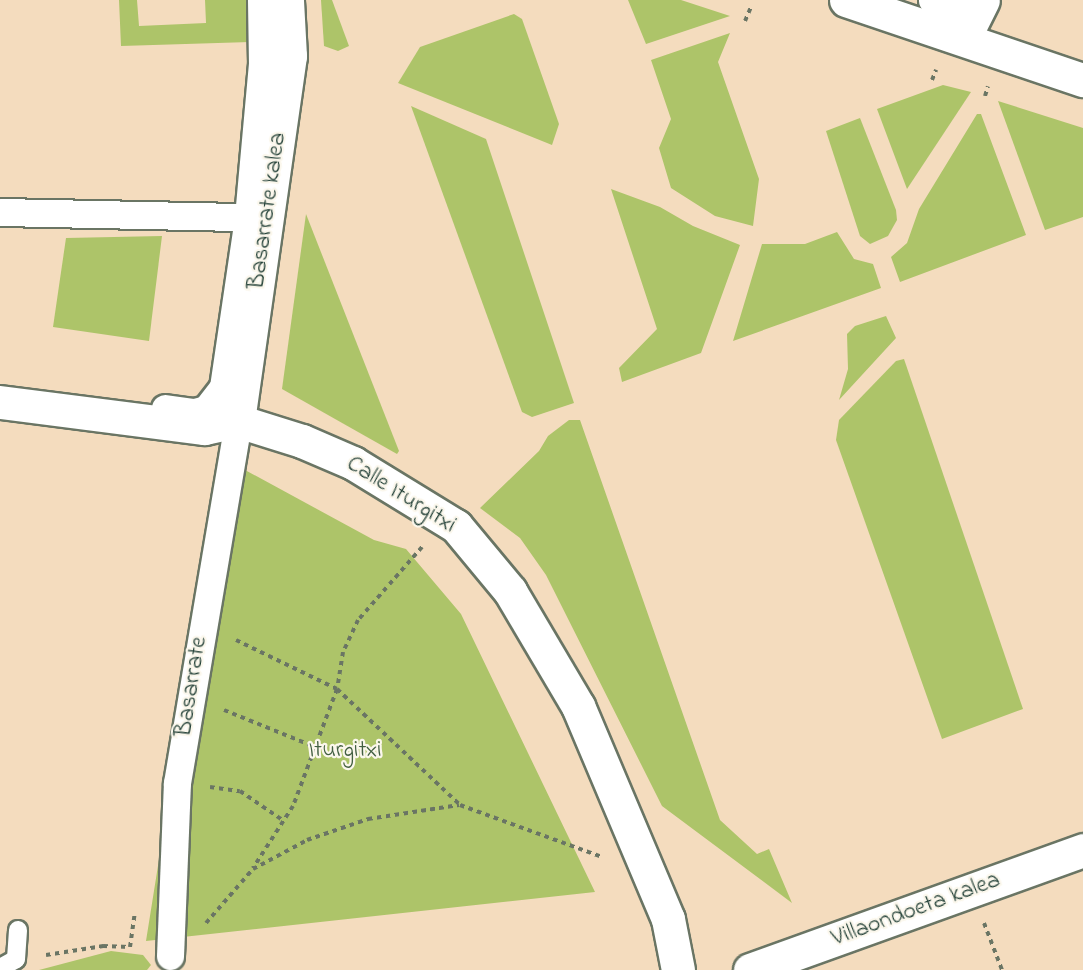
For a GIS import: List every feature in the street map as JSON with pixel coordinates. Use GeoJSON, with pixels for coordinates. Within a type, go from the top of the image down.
{"type":"FeatureCollection","features":[{"type":"Feature","properties":{"kind":"street"},"geometry":{"type":"LineString","coordinates":[[0,386],[194,412],[206,409],[222,387],[248,217],[262,64],[261,0]]}},
{"type":"Feature","properties":{"kind":"street","name":"Basarrate kalea"},"geometry":{"type":"LineString","coordinates":[[238,421],[290,56],[286,0]]}},
{"type":"Feature","properties":{"kind":"street"},"geometry":{"type":"LineString","coordinates":[[846,0],[1083,80]]}},
{"type":"Feature","properties":{"kind":"street"},"geometry":{"type":"LineString","coordinates":[[932,0],[960,10],[965,0]]}},
{"type":"Feature","properties":{"kind":"street"},"geometry":{"type":"LineString","coordinates":[[964,38],[983,0]]}},
{"type":"Feature","properties":{"kind":"street"},"geometry":{"type":"LineString","coordinates":[[0,212],[248,217]]}},
{"type":"Feature","properties":{"kind":"street","name":"Calle Iturgitxi"},"geometry":{"type":"LineString","coordinates":[[0,402],[204,428],[238,421],[302,441],[353,463],[448,520],[481,552],[510,591],[578,706],[669,919],[678,970]]}},
{"type":"Feature","properties":{"kind":"street","name":"Basarrate"},"geometry":{"type":"LineString","coordinates":[[170,956],[177,783],[238,421]]}},
{"type":"Feature","properties":{"kind":"street","name":"Villaondoeta kalea"},"geometry":{"type":"LineString","coordinates":[[750,970],[1083,850]]}},
{"type":"Feature","properties":{"kind":"lane"},"geometry":{"type":"LineString","coordinates":[[8,963],[18,930]]}},
{"type":"Feature","properties":{"kind":"path"},"geometry":{"type":"LineString","coordinates":[[745,21],[751,7]]}},
{"type":"Feature","properties":{"kind":"path"},"geometry":{"type":"LineString","coordinates":[[932,80],[937,66]]}},
{"type":"Feature","properties":{"kind":"path"},"geometry":{"type":"LineString","coordinates":[[985,96],[989,83]]}},
{"type":"Feature","properties":{"kind":"path"},"geometry":{"type":"LineString","coordinates":[[170,956],[196,935],[253,869],[284,821],[337,689],[343,652],[358,620],[448,520]]}},
{"type":"Feature","properties":{"kind":"path"},"geometry":{"type":"LineString","coordinates":[[202,624],[337,689],[460,805],[602,857]]}},
{"type":"Feature","properties":{"kind":"path"},"geometry":{"type":"LineString","coordinates":[[190,696],[315,747]]}},
{"type":"Feature","properties":{"kind":"path"},"geometry":{"type":"LineString","coordinates":[[177,783],[240,791],[284,821]]}},
{"type":"Feature","properties":{"kind":"path"},"geometry":{"type":"LineString","coordinates":[[253,869],[307,840],[368,819],[460,805]]}},
{"type":"Feature","properties":{"kind":"path"},"geometry":{"type":"LineString","coordinates":[[972,891],[1002,970]]}},
{"type":"Feature","properties":{"kind":"path"},"geometry":{"type":"LineString","coordinates":[[8,963],[103,946],[130,947],[136,912]]}},
{"type":"Feature","properties":{"kind":"green space"},"geometry":{"type":"Polygon","coordinates":[[[119,0],[137,0],[139,26],[206,23],[205,0],[250,0],[250,42],[121,46],[119,0]]]}},
{"type":"Feature","properties":{"kind":"green space"},"geometry":{"type":"Polygon","coordinates":[[[321,0],[332,0],[349,46],[338,51],[324,46],[321,0]]]}},
{"type":"Feature","properties":{"kind":"green space"},"geometry":{"type":"Polygon","coordinates":[[[628,0],[681,0],[730,16],[646,44],[628,0]]]}},
{"type":"Feature","properties":{"kind":"green space"},"geometry":{"type":"Polygon","coordinates":[[[514,14],[522,19],[559,124],[552,145],[398,83],[420,47],[514,14]]]}},
{"type":"Feature","properties":{"kind":"green space"},"geometry":{"type":"Polygon","coordinates":[[[730,33],[718,62],[759,179],[753,226],[715,216],[671,188],[659,148],[671,119],[651,60],[730,33]]]}},
{"type":"Feature","properties":{"kind":"green space"},"geometry":{"type":"Polygon","coordinates":[[[943,85],[971,92],[907,189],[877,109],[943,85]]]}},
{"type":"Feature","properties":{"kind":"green space"},"geometry":{"type":"Polygon","coordinates":[[[998,101],[1083,128],[1083,217],[1045,230],[998,101]]]}},
{"type":"Feature","properties":{"kind":"green space"},"geometry":{"type":"Polygon","coordinates":[[[411,106],[486,139],[574,403],[532,417],[522,412],[411,106]]]}},
{"type":"Feature","properties":{"kind":"green space"},"geometry":{"type":"Polygon","coordinates":[[[977,114],[981,114],[1026,235],[900,282],[891,257],[907,243],[919,209],[977,114]]]}},
{"type":"Feature","properties":{"kind":"green space"},"geometry":{"type":"Polygon","coordinates":[[[860,118],[896,210],[897,220],[888,236],[870,244],[860,236],[826,131],[860,118]]]}},
{"type":"Feature","properties":{"kind":"green space"},"geometry":{"type":"Polygon","coordinates":[[[611,189],[660,207],[693,226],[740,245],[701,353],[622,382],[619,368],[657,329],[611,189]]]}},
{"type":"Feature","properties":{"kind":"green space"},"geometry":{"type":"Polygon","coordinates":[[[306,214],[399,451],[397,454],[282,389],[306,214]]]}},
{"type":"Feature","properties":{"kind":"green space"},"geometry":{"type":"Polygon","coordinates":[[[837,232],[854,259],[873,264],[881,288],[733,341],[762,244],[805,244],[837,232]]]}},
{"type":"Feature","properties":{"kind":"green space"},"geometry":{"type":"Polygon","coordinates":[[[162,236],[149,341],[53,327],[66,238],[162,236]]]}},
{"type":"Feature","properties":{"kind":"green space"},"geometry":{"type":"Polygon","coordinates":[[[886,316],[896,338],[839,400],[848,369],[847,334],[855,326],[886,316]]]}},
{"type":"Feature","properties":{"kind":"green space"},"geometry":{"type":"Polygon","coordinates":[[[904,359],[1023,709],[942,739],[836,440],[839,420],[896,361],[904,359]]]}},
{"type":"Feature","properties":{"kind":"green space"},"geometry":{"type":"Polygon","coordinates":[[[569,420],[580,420],[720,820],[757,854],[769,849],[792,903],[662,806],[546,575],[520,538],[480,508],[539,451],[548,436],[569,420]]]}},
{"type":"Feature","properties":{"kind":"green space","name":"Iturgitxi"},"geometry":{"type":"Polygon","coordinates":[[[223,458],[374,540],[406,549],[461,614],[595,892],[146,941],[223,458]]]}},
{"type":"Feature","properties":{"kind":"green space"},"geometry":{"type":"Polygon","coordinates":[[[111,951],[143,955],[151,965],[147,970],[39,970],[111,951]]]}}]}
